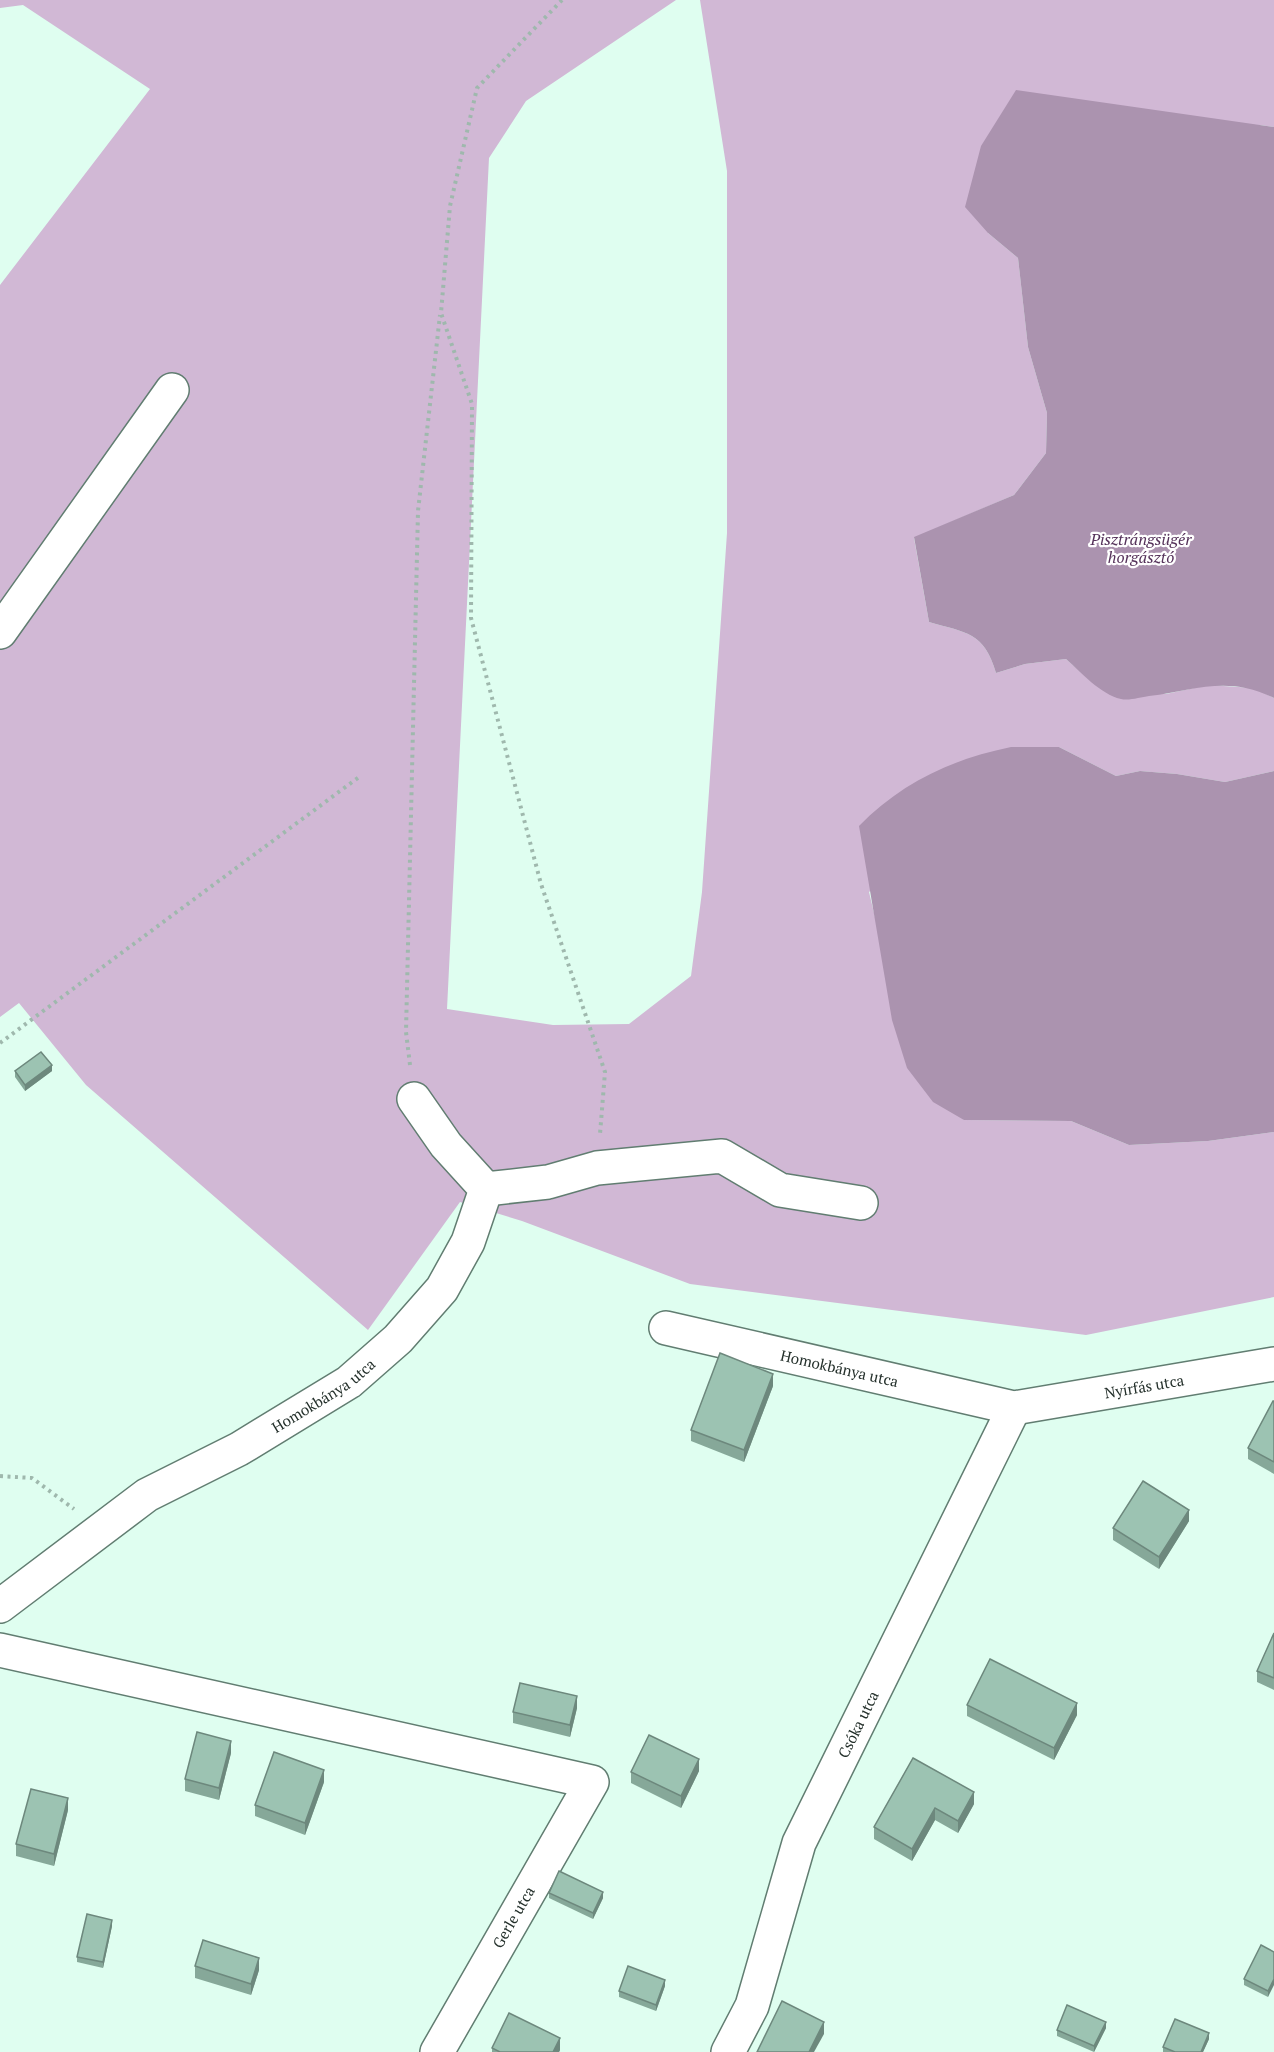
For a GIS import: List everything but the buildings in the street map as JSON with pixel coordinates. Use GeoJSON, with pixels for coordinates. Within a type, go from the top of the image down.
{"type":"FeatureCollection","features":[{"type":"Feature","properties":{"kind":"street"},"geometry":{"type":"LineString","coordinates":[[0,632],[172,390]]}},
{"type":"Feature","properties":{"kind":"street"},"geometry":{"type":"LineString","coordinates":[[414,1099],[446,1145],[486,1189],[548,1182],[597,1168],[662,1164],[722,1156],[780,1190],[861,1203]]}},
{"type":"Feature","properties":{"kind":"street","name":"Homokbánya utca"},"geometry":{"type":"LineString","coordinates":[[0,1606],[147,1496],[238,1449],[349,1382],[399,1339],[442,1289],[468,1242],[486,1189]]}},
{"type":"Feature","properties":{"kind":"street","name":"Homokbánya utca"},"geometry":{"type":"LineString","coordinates":[[666,1328],[1014,1408]]}},
{"type":"Feature","properties":{"kind":"street","name":"Nyírfás utca"},"geometry":{"type":"LineString","coordinates":[[1014,1408],[1274,1364]]}},
{"type":"Feature","properties":{"kind":"street","name":"Csóka utca"},"geometry":{"type":"LineString","coordinates":[[728,2052],[752,2006],[799,1843],[1014,1408]]}},
{"type":"Feature","properties":{"kind":"street","name":"Gerle utca"},"geometry":{"type":"LineString","coordinates":[[0,1650],[592,1782],[437,2052]]}},
{"type":"Feature","properties":{"kind":"path"},"geometry":{"type":"LineString","coordinates":[[414,1099],[406,1032],[418,511],[441,313],[450,206],[477,88],[562,0]]}},
{"type":"Feature","properties":{"kind":"path"},"geometry":{"type":"LineString","coordinates":[[441,313],[472,404],[471,618],[541,884],[605,1072],[597,1168]]}},
{"type":"Feature","properties":{"kind":"path"},"geometry":{"type":"LineString","coordinates":[[0,1043],[359,777]]}},
{"type":"Feature","properties":{"kind":"path"},"geometry":{"type":"LineString","coordinates":[[0,1476],[32,1478],[103,1531]]}},
{"type":"Feature","properties":{"kind":"shaded area"},"geometry":{"type":"Polygon","coordinates":[[[0,0],[676,0],[526,101],[489,158],[447,1009],[553,1025],[629,1024],[691,976],[702,892],[727,533],[727,171],[700,0],[1274,0],[1274,127],[1260,125],[988,233],[1018,258],[1028,347],[1047,413],[1046,453],[1014,495],[914,538],[929,622],[964,632],[980,642],[986,649],[996,673],[1025,664],[1066,659],[1093,683],[1166,694],[1208,685],[1254,688],[1274,698],[1274,771],[1225,782],[1140,771],[1116,776],[1059,747],[869,892],[880,938],[964,1120],[1071,1121],[1129,1145],[1208,1141],[1274,1132],[1274,1297],[1086,1335],[690,1284],[522,1221],[460,1202],[368,1330],[86,1085],[19,1003],[0,1017],[0,285],[150,89],[23,5],[0,8],[0,0]]]}},
{"type":"Feature","properties":{"kind":"water","name":"Pisztrángsügér horgásztó"},"geometry":{"type":"Polygon","coordinates":[[[1016,90],[1274,127],[1274,698],[1242,687],[1212,686],[1121,699],[1099,688],[1066,659],[1025,664],[996,673],[986,649],[980,642],[964,632],[929,622],[914,537],[1014,495],[1046,453],[1047,413],[1028,347],[1018,258],[988,233],[965,207],[981,146],[1016,90]]]}},
{"type":"Feature","properties":{"kind":"water"},"geometry":{"type":"Polygon","coordinates":[[[1011,747],[1059,747],[1116,776],[1140,771],[1225,782],[1274,771],[1274,1132],[1208,1141],[1129,1145],[1071,1121],[964,1120],[933,1102],[907,1068],[892,1020],[859,826],[892,797],[929,775],[968,758],[1011,747]]]}}]}
